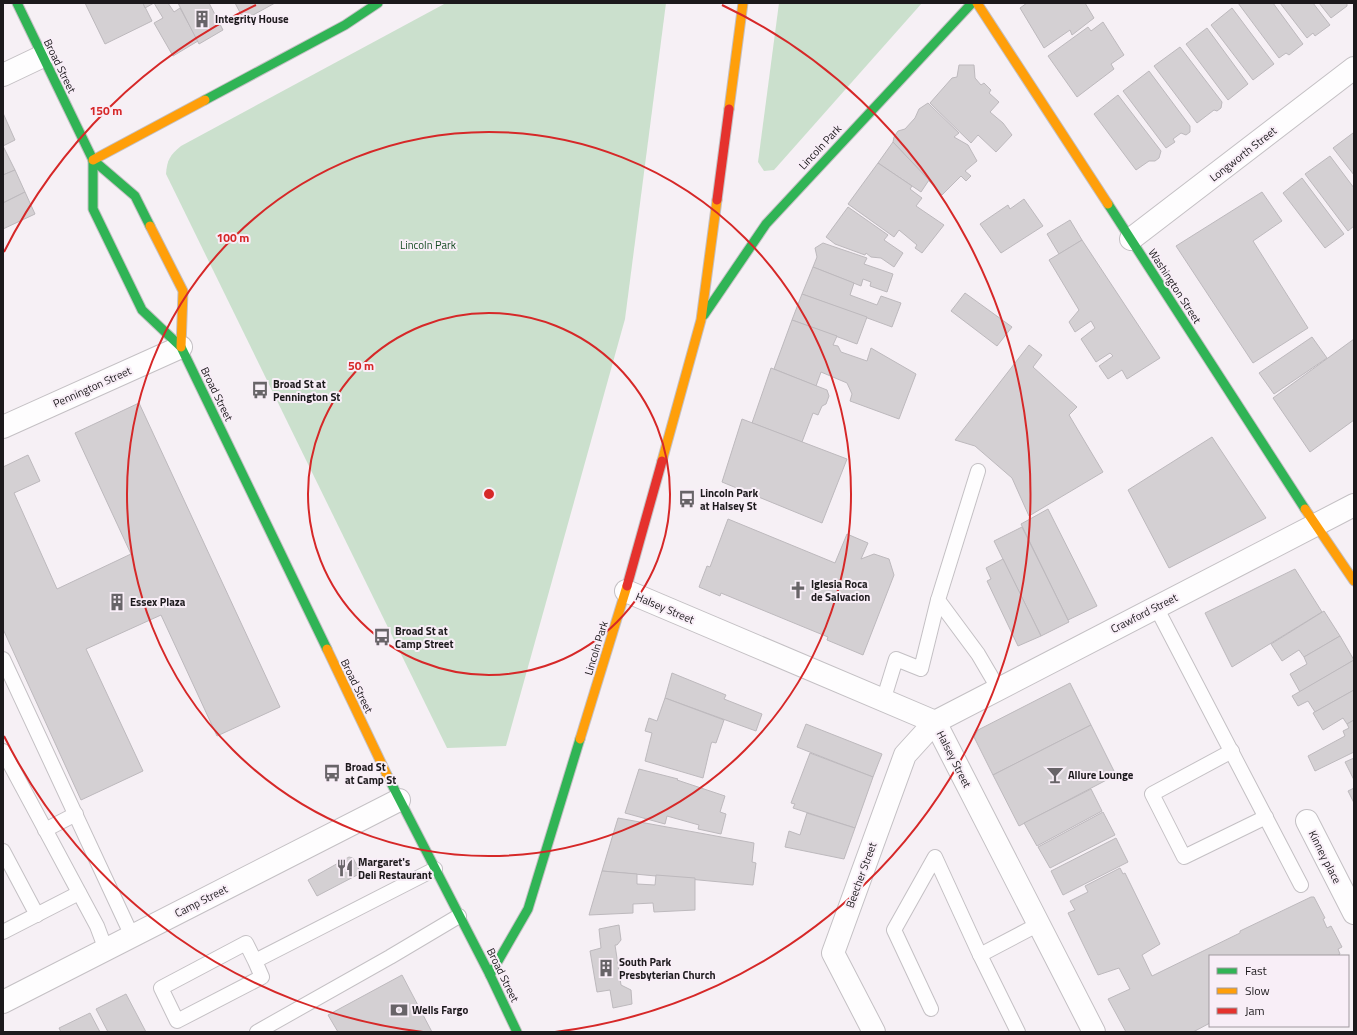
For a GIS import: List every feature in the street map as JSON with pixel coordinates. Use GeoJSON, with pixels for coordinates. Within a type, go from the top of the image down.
{"type":"FeatureCollection","features":[{"type":"Feature","properties":{"kind":"main road","name":"Broad Street"},"geometry":{"type":"LineString","coordinates":[[17,3],[93,160],[135,196],[183,291],[181,348]]}},
{"type":"Feature","properties":{"kind":"main road","name":"Lincoln Park"},"geometry":{"type":"LineString","coordinates":[[490,975],[528,909],[626,591],[701,320],[743,3]]}},
{"type":"Feature","properties":{"kind":"main road","name":"Lincoln Park"},"geometry":{"type":"LineString","coordinates":[[701,320],[766,224],[972,3]]}},
{"type":"Feature","properties":{"kind":"main road","name":"Washington Street"},"geometry":{"type":"LineString","coordinates":[[977,3],[1316,526],[1354,581]]}},
{"type":"Feature","properties":{"kind":"main road"},"geometry":{"type":"LineString","coordinates":[[93,160],[345,25],[372,4]]}},
{"type":"Feature","properties":{"kind":"main road","name":"Broad Street"},"geometry":{"type":"LineString","coordinates":[[93,160],[93,209],[142,310],[181,348],[399,800],[490,975],[514,1031]]}},
{"type":"Feature","properties":{"kind":"street"},"geometry":{"type":"LineString","coordinates":[[3,75],[43,56]]}},
{"type":"Feature","properties":{"kind":"street","name":"Longworth Street"},"geometry":{"type":"LineString","coordinates":[[1131,239],[1354,68]]}},
{"type":"Feature","properties":{"kind":"street","name":"Pennington Street"},"geometry":{"type":"LineString","coordinates":[[3,426],[181,348]]}},
{"type":"Feature","properties":{"kind":"street","name":"Crawford Street"},"geometry":{"type":"LineString","coordinates":[[935,722],[998,688],[1354,506]]}},
{"type":"Feature","properties":{"kind":"street","name":"Halsey Street"},"geometry":{"type":"LineString","coordinates":[[626,591],[935,722],[1094,1032]]}},
{"type":"Feature","properties":{"kind":"street","name":"Beecher Street"},"geometry":{"type":"LineString","coordinates":[[874,1032],[833,953],[905,755],[935,722]]}},
{"type":"Feature","properties":{"kind":"street","name":"Camp Street"},"geometry":{"type":"LineString","coordinates":[[3,1002],[399,800]]}},
{"type":"Feature","properties":{"kind":"street","name":"Kinney place"},"geometry":{"type":"LineString","coordinates":[[1307,821],[1354,913]]}},
{"type":"Feature","properties":{"kind":"lane"},"geometry":{"type":"LineString","coordinates":[[883,700],[896,659],[921,669],[938,600],[978,471]]}},
{"type":"Feature","properties":{"kind":"lane"},"geometry":{"type":"LineString","coordinates":[[938,600],[978,654],[998,688]]}},
{"type":"Feature","properties":{"kind":"lane"},"geometry":{"type":"LineString","coordinates":[[1156,607],[1301,885]]}},
{"type":"Feature","properties":{"kind":"lane"},"geometry":{"type":"LineString","coordinates":[[3,660],[132,936]]}},
{"type":"Feature","properties":{"kind":"lane"},"geometry":{"type":"LineString","coordinates":[[3,750],[97,926],[106,950]]}},
{"type":"Feature","properties":{"kind":"lane"},"geometry":{"type":"LineString","coordinates":[[1232,752],[1152,794],[1184,857],[1266,817]]}},
{"type":"Feature","properties":{"kind":"lane"},"geometry":{"type":"LineString","coordinates":[[45,830],[76,814]]}},
{"type":"Feature","properties":{"kind":"lane"},"geometry":{"type":"LineString","coordinates":[[3,851],[37,915]]}},
{"type":"Feature","properties":{"kind":"lane"},"geometry":{"type":"LineString","coordinates":[[931,1009],[894,930],[935,857],[980,955],[1018,1032]]}},
{"type":"Feature","properties":{"kind":"lane"},"geometry":{"type":"LineString","coordinates":[[255,961],[435,869]]}},
{"type":"Feature","properties":{"kind":"lane"},"geometry":{"type":"LineString","coordinates":[[3,932],[79,893]]}},
{"type":"Feature","properties":{"kind":"lane"},"geometry":{"type":"LineString","coordinates":[[257,1032],[390,958],[459,916]]}},
{"type":"Feature","properties":{"kind":"lane"},"geometry":{"type":"LineString","coordinates":[[980,955],[1039,924]]}},
{"type":"Feature","properties":{"kind":"lane"},"geometry":{"type":"LineString","coordinates":[[246,943],[255,961],[262,977],[177,1021],[160,988],[246,943]]}},
{"type":"Feature","properties":{"kind":"green space","name":"Lincoln Park"},"geometry":{"type":"Polygon","coordinates":[[[446,3],[666,3],[625,319],[506,746],[447,748],[166,174],[167,165],[170,158],[181,146],[446,3]]]}},
{"type":"Feature","properties":{"kind":"green space"},"geometry":{"type":"Polygon","coordinates":[[[779,3],[922,3],[774,170],[764,171],[758,162],[779,3]]]}},
{"type":"Feature","properties":{"kind":"building"},"geometry":{"type":"Polygon","coordinates":[[[85,3],[143,3],[152,21],[105,44],[85,3]]]}},
{"type":"Feature","properties":{"kind":"building"},"geometry":{"type":"Polygon","coordinates":[[[143,3],[154,3],[145,8],[143,3]]]}},
{"type":"Feature","properties":{"kind":"building"},"geometry":{"type":"Polygon","coordinates":[[[154,3],[168,3],[174,12],[180,8],[198,41],[173,56],[154,23],[163,18],[154,3]]]}},
{"type":"Feature","properties":{"kind":"building","name":"Integrity House"},"geometry":{"type":"Polygon","coordinates":[[[178,3],[209,3],[223,30],[199,44],[178,3]]]}},
{"type":"Feature","properties":{"kind":"building"},"geometry":{"type":"Polygon","coordinates":[[[235,3],[275,3],[244,20],[235,3]]]}},
{"type":"Feature","properties":{"kind":"building"},"geometry":{"type":"Polygon","coordinates":[[[1027,3],[1085,3],[1094,18],[1072,35],[1070,30],[1044,48],[1020,8],[1027,3]]]}},
{"type":"Feature","properties":{"kind":"building"},"geometry":{"type":"Polygon","coordinates":[[[1238,3],[1273,3],[1303,44],[1289,55],[1286,53],[1279,58],[1238,3]]]}},
{"type":"Feature","properties":{"kind":"building"},"geometry":{"type":"Polygon","coordinates":[[[1280,3],[1313,3],[1330,25],[1315,36],[1313,33],[1307,38],[1280,3]]]}},
{"type":"Feature","properties":{"kind":"building"},"geometry":{"type":"Polygon","coordinates":[[[1319,3],[1347,3],[1347,6],[1331,18],[1319,3]]]}},
{"type":"Feature","properties":{"kind":"building"},"geometry":{"type":"Polygon","coordinates":[[[1232,8],[1274,64],[1253,80],[1211,25],[1232,8]]]}},
{"type":"Feature","properties":{"kind":"building"},"geometry":{"type":"Polygon","coordinates":[[[1103,22],[1124,55],[1111,64],[1114,69],[1077,97],[1048,56],[1088,27],[1091,31],[1103,22]]]}},
{"type":"Feature","properties":{"kind":"building"},"geometry":{"type":"Polygon","coordinates":[[[1207,28],[1248,84],[1228,100],[1186,44],[1207,28]]]}},
{"type":"Feature","properties":{"kind":"building"},"geometry":{"type":"Polygon","coordinates":[[[1180,47],[1222,102],[1221,108],[1217,111],[1214,110],[1197,123],[1154,66],[1180,47]]]}},
{"type":"Feature","properties":{"kind":"building"},"geometry":{"type":"Polygon","coordinates":[[[959,65],[974,65],[975,78],[981,85],[984,83],[991,90],[989,93],[999,102],[990,112],[1003,123],[1012,135],[996,152],[978,135],[971,143],[930,103],[952,78],[957,77],[959,65]]]}},
{"type":"Feature","properties":{"kind":"building"},"geometry":{"type":"Polygon","coordinates":[[[1149,71],[1190,126],[1190,132],[1186,135],[1181,133],[1173,139],[1175,142],[1166,148],[1123,91],[1149,71]]]}},
{"type":"Feature","properties":{"kind":"building"},"geometry":{"type":"Polygon","coordinates":[[[1118,95],[1161,151],[1159,158],[1155,161],[1149,161],[1136,170],[1094,114],[1118,95]]]}},
{"type":"Feature","properties":{"kind":"building"},"geometry":{"type":"Polygon","coordinates":[[[928,103],[959,133],[954,137],[968,145],[977,161],[965,171],[971,176],[966,181],[961,176],[942,195],[893,142],[898,131],[905,129],[915,118],[919,109],[928,103]]]}},
{"type":"Feature","properties":{"kind":"building"},"geometry":{"type":"Polygon","coordinates":[[[3,113],[15,140],[3,146],[3,113]]]}},
{"type":"Feature","properties":{"kind":"building"},"geometry":{"type":"Polygon","coordinates":[[[1353,133],[1354,134],[1354,175],[1333,148],[1353,133]]]}},
{"type":"Feature","properties":{"kind":"building"},"geometry":{"type":"Polygon","coordinates":[[[893,142],[929,180],[921,192],[878,163],[893,142]]]}},
{"type":"Feature","properties":{"kind":"building"},"geometry":{"type":"Polygon","coordinates":[[[3,146],[15,170],[3,175],[3,146]]]}},
{"type":"Feature","properties":{"kind":"building"},"geometry":{"type":"Polygon","coordinates":[[[1330,156],[1354,188],[1354,226],[1348,231],[1305,174],[1330,156]]]}},
{"type":"Feature","properties":{"kind":"building"},"geometry":{"type":"Polygon","coordinates":[[[878,163],[912,186],[910,189],[922,198],[916,206],[944,225],[922,253],[915,248],[917,245],[899,230],[894,237],[848,204],[878,163]]]}},
{"type":"Feature","properties":{"kind":"building"},"geometry":{"type":"Polygon","coordinates":[[[15,170],[25,192],[3,203],[3,175],[15,170]]]}},
{"type":"Feature","properties":{"kind":"building"},"geometry":{"type":"Polygon","coordinates":[[[1302,178],[1344,234],[1325,248],[1283,193],[1302,178]]]}},
{"type":"Feature","properties":{"kind":"building"},"geometry":{"type":"Polygon","coordinates":[[[25,192],[35,214],[3,229],[3,203],[25,192]]]}},
{"type":"Feature","properties":{"kind":"building"},"geometry":{"type":"Polygon","coordinates":[[[1262,192],[1282,221],[1253,241],[1308,328],[1253,363],[1176,246],[1262,192]]]}},
{"type":"Feature","properties":{"kind":"building"},"geometry":{"type":"Polygon","coordinates":[[[1024,199],[1043,226],[1001,253],[980,224],[1008,205],[1010,209],[1024,199]]]}},
{"type":"Feature","properties":{"kind":"building"},"geometry":{"type":"Polygon","coordinates":[[[848,207],[888,235],[884,240],[903,253],[894,267],[881,258],[871,257],[866,253],[865,255],[835,244],[826,237],[848,207]]]}},
{"type":"Feature","properties":{"kind":"building"},"geometry":{"type":"Polygon","coordinates":[[[1070,220],[1082,240],[1059,254],[1047,234],[1070,220]]]}},
{"type":"Feature","properties":{"kind":"building"},"geometry":{"type":"Polygon","coordinates":[[[1082,240],[1160,358],[1127,379],[1122,370],[1108,379],[1099,366],[1113,356],[1110,353],[1096,362],[1081,339],[1095,328],[1091,321],[1075,332],[1069,322],[1079,310],[1049,260],[1082,240]]]}},
{"type":"Feature","properties":{"kind":"building"},"geometry":{"type":"Polygon","coordinates":[[[823,243],[867,258],[864,264],[893,274],[887,292],[870,286],[871,282],[863,279],[861,286],[813,267],[817,257],[815,248],[823,243]]]}},
{"type":"Feature","properties":{"kind":"building"},"geometry":{"type":"Polygon","coordinates":[[[813,267],[854,283],[850,295],[877,305],[881,296],[901,303],[892,327],[802,294],[813,267]]]}},
{"type":"Feature","properties":{"kind":"building"},"geometry":{"type":"Polygon","coordinates":[[[965,293],[1012,327],[997,346],[951,311],[965,293]]]}},
{"type":"Feature","properties":{"kind":"building"},"geometry":{"type":"Polygon","coordinates":[[[802,294],[867,317],[857,344],[792,320],[802,294]]]}},
{"type":"Feature","properties":{"kind":"building"},"geometry":{"type":"Polygon","coordinates":[[[792,320],[837,336],[833,345],[838,346],[841,352],[867,361],[871,348],[916,374],[899,419],[850,401],[852,394],[847,383],[821,372],[816,386],[774,369],[792,320]]]}},
{"type":"Feature","properties":{"kind":"building"},"geometry":{"type":"Polygon","coordinates":[[[1312,337],[1327,358],[1274,394],[1259,373],[1312,337]]]}},
{"type":"Feature","properties":{"kind":"building"},"geometry":{"type":"Polygon","coordinates":[[[1354,339],[1354,420],[1310,452],[1273,398],[1354,339]]]}},
{"type":"Feature","properties":{"kind":"building"},"geometry":{"type":"Polygon","coordinates":[[[1029,345],[1042,355],[1033,367],[1077,407],[1069,415],[1103,472],[1029,516],[1012,478],[975,446],[955,440],[1029,345]]]}},
{"type":"Feature","properties":{"kind":"building"},"geometry":{"type":"Polygon","coordinates":[[[771,368],[827,390],[829,396],[826,404],[822,406],[818,415],[813,413],[802,442],[752,423],[771,368]]]}},
{"type":"Feature","properties":{"kind":"building","name":"Essex Plaza"},"geometry":{"type":"Polygon","coordinates":[[[139,403],[280,707],[217,736],[161,615],[86,649],[143,771],[81,800],[3,629],[3,467],[28,455],[40,481],[14,493],[57,589],[131,554],[75,433],[139,403]]]}},
{"type":"Feature","properties":{"kind":"building"},"geometry":{"type":"Polygon","coordinates":[[[742,419],[847,459],[822,523],[722,482],[742,419]]]}},
{"type":"Feature","properties":{"kind":"building"},"geometry":{"type":"Polygon","coordinates":[[[1212,437],[1266,518],[1169,568],[1128,490],[1212,437]]]}},
{"type":"Feature","properties":{"kind":"building"},"geometry":{"type":"Polygon","coordinates":[[[1048,509],[1097,606],[1068,620],[1021,524],[1048,509]]]}},
{"type":"Feature","properties":{"kind":"building","name":"Iglesia Roca de Salvacion"},"geometry":{"type":"Polygon","coordinates":[[[728,519],[835,563],[847,534],[868,543],[861,559],[874,554],[889,559],[894,575],[863,655],[827,640],[828,637],[721,593],[720,596],[699,587],[707,566],[710,567],[728,519]]]}},
{"type":"Feature","properties":{"kind":"building"},"geometry":{"type":"Polygon","coordinates":[[[1022,527],[1069,622],[1041,636],[994,541],[1022,527]]]}},
{"type":"Feature","properties":{"kind":"building"},"geometry":{"type":"Polygon","coordinates":[[[1003,559],[1041,636],[1018,646],[987,581],[991,579],[986,568],[1003,559]]]}},
{"type":"Feature","properties":{"kind":"building"},"geometry":{"type":"Polygon","coordinates":[[[1295,569],[1322,612],[1232,667],[1205,613],[1295,569]]]}},
{"type":"Feature","properties":{"kind":"building"},"geometry":{"type":"Polygon","coordinates":[[[1324,611],[1340,636],[1304,657],[1299,650],[1282,661],[1271,644],[1324,611]]]}},
{"type":"Feature","properties":{"kind":"building"},"geometry":{"type":"Polygon","coordinates":[[[1340,636],[1354,660],[1300,692],[1290,674],[1307,664],[1304,657],[1340,636]]]}},
{"type":"Feature","properties":{"kind":"building"},"geometry":{"type":"Polygon","coordinates":[[[1354,660],[1354,690],[1315,712],[1308,701],[1298,706],[1292,696],[1354,660]]]}},
{"type":"Feature","properties":{"kind":"building"},"geometry":{"type":"Polygon","coordinates":[[[672,673],[726,695],[724,699],[762,714],[756,731],[665,698],[672,673]]]}},
{"type":"Feature","properties":{"kind":"building"},"geometry":{"type":"Polygon","coordinates":[[[1070,683],[1091,725],[993,775],[974,737],[978,730],[1070,683]]]}},
{"type":"Feature","properties":{"kind":"building"},"geometry":{"type":"Polygon","coordinates":[[[1354,690],[1354,720],[1347,724],[1343,718],[1323,730],[1313,713],[1354,690]]]}},
{"type":"Feature","properties":{"kind":"building"},"geometry":{"type":"Polygon","coordinates":[[[665,698],[724,720],[716,743],[712,742],[711,744],[703,778],[645,761],[652,733],[645,731],[649,718],[657,721],[665,698]]]}},
{"type":"Feature","properties":{"kind":"building"},"geometry":{"type":"Polygon","coordinates":[[[1354,720],[1354,752],[1315,771],[1308,756],[1345,736],[1343,731],[1349,728],[1347,724],[1354,720]]]}},
{"type":"Feature","properties":{"kind":"building"},"geometry":{"type":"Polygon","coordinates":[[[806,724],[882,754],[873,777],[797,747],[806,724]]]}},
{"type":"Feature","properties":{"kind":"building","name":"Allure Lounge"},"geometry":{"type":"Polygon","coordinates":[[[1091,725],[1116,775],[1019,826],[993,775],[1091,725]]]}},
{"type":"Feature","properties":{"kind":"building"},"geometry":{"type":"Polygon","coordinates":[[[810,753],[873,777],[855,828],[793,808],[795,804],[791,803],[810,753]]]}},
{"type":"Feature","properties":{"kind":"building"},"geometry":{"type":"Polygon","coordinates":[[[1354,758],[1354,780],[1345,762],[1354,758]]]}},
{"type":"Feature","properties":{"kind":"building"},"geometry":{"type":"Polygon","coordinates":[[[639,769],[678,779],[677,780],[725,796],[720,812],[726,814],[721,834],[698,829],[699,825],[667,816],[665,824],[625,813],[639,769]]]}},
{"type":"Feature","properties":{"kind":"building"},"geometry":{"type":"Polygon","coordinates":[[[1354,788],[1354,803],[1348,791],[1354,788]]]}},
{"type":"Feature","properties":{"kind":"building"},"geometry":{"type":"Polygon","coordinates":[[[1091,789],[1102,811],[1037,846],[1024,823],[1091,789]]]}},
{"type":"Feature","properties":{"kind":"building"},"geometry":{"type":"Polygon","coordinates":[[[1103,812],[1115,835],[1050,868],[1038,847],[1103,812]]]}},
{"type":"Feature","properties":{"kind":"building"},"geometry":{"type":"Polygon","coordinates":[[[807,813],[855,828],[844,859],[785,847],[789,831],[800,835],[807,813]]]}},
{"type":"Feature","properties":{"kind":"building"},"geometry":{"type":"Polygon","coordinates":[[[618,818],[754,843],[752,862],[756,863],[753,885],[602,871],[618,818]]]}},
{"type":"Feature","properties":{"kind":"building"},"geometry":{"type":"Polygon","coordinates":[[[1116,838],[1128,862],[1063,895],[1051,871],[1116,838]]]}},
{"type":"Feature","properties":{"kind":"building"},"geometry":{"type":"Polygon","coordinates":[[[349,857],[353,858],[361,873],[317,896],[308,880],[349,857]]]}},
{"type":"Feature","properties":{"kind":"building"},"geometry":{"type":"Polygon","coordinates":[[[1120,868],[1123,874],[1125,873],[1160,944],[1142,955],[1152,976],[1311,897],[1314,897],[1325,918],[1323,919],[1327,928],[1331,926],[1342,947],[1338,949],[1340,954],[1338,955],[1209,955],[1209,1024],[1193,1032],[1126,1032],[1108,999],[1130,989],[1119,968],[1098,975],[1068,913],[1075,910],[1070,901],[1088,892],[1085,886],[1120,868]]]}},
{"type":"Feature","properties":{"kind":"building"},"geometry":{"type":"Polygon","coordinates":[[[602,871],[637,874],[637,884],[655,885],[656,875],[695,878],[695,910],[654,912],[653,903],[633,904],[633,913],[589,915],[602,871]]]}},
{"type":"Feature","properties":{"kind":"building","name":"South Park Presbyterian Church"},"geometry":{"type":"Polygon","coordinates":[[[619,925],[621,940],[617,945],[615,945],[621,985],[631,990],[632,1004],[613,1008],[610,990],[597,992],[590,951],[601,948],[599,929],[619,925]]]}},
{"type":"Feature","properties":{"kind":"building"},"geometry":{"type":"Polygon","coordinates":[[[402,975],[432,1032],[338,1032],[328,1015],[402,975]]]}},
{"type":"Feature","properties":{"kind":"building"},"geometry":{"type":"Polygon","coordinates":[[[126,994],[146,1032],[108,1032],[96,1009],[126,994]]]}},
{"type":"Feature","properties":{"kind":"building"},"geometry":{"type":"Polygon","coordinates":[[[90,1013],[100,1032],[61,1032],[59,1028],[90,1013]]]}},
{"type":"Feature","properties":{"kind":"traffic: fast"},"geometry":{"type":"LineString","coordinates":[[17,3],[93,160],[135,196],[150,226]]}},
{"type":"Feature","properties":{"kind":"traffic: fast"},"geometry":{"type":"LineString","coordinates":[[205,100],[345,25],[378,3]]}},
{"type":"Feature","properties":{"kind":"traffic: fast"},"geometry":{"type":"LineString","coordinates":[[704,315],[766,224],[972,3]]}},
{"type":"Feature","properties":{"kind":"traffic: fast"},"geometry":{"type":"LineString","coordinates":[[93,160],[93,209],[142,310],[181,347],[327,649]]}},
{"type":"Feature","properties":{"kind":"traffic: fast"},"geometry":{"type":"LineString","coordinates":[[1108,204],[1305,509]]}},
{"type":"Feature","properties":{"kind":"traffic: fast"},"geometry":{"type":"LineString","coordinates":[[490,975],[528,909],[580,739]]}},
{"type":"Feature","properties":{"kind":"traffic: fast"},"geometry":{"type":"LineString","coordinates":[[387,775],[490,975],[517,1032]]}},
{"type":"Feature","properties":{"kind":"traffic: slow"},"geometry":{"type":"LineString","coordinates":[[729,109],[743,3]]}},
{"type":"Feature","properties":{"kind":"traffic: slow"},"geometry":{"type":"LineString","coordinates":[[977,3],[1108,204]]}},
{"type":"Feature","properties":{"kind":"traffic: slow"},"geometry":{"type":"LineString","coordinates":[[93,160],[205,100]]}},
{"type":"Feature","properties":{"kind":"traffic: slow"},"geometry":{"type":"LineString","coordinates":[[662,461],[701,320],[717,200]]}},
{"type":"Feature","properties":{"kind":"traffic: slow"},"geometry":{"type":"LineString","coordinates":[[150,226],[183,291],[181,347]]}},
{"type":"Feature","properties":{"kind":"traffic: slow"},"geometry":{"type":"LineString","coordinates":[[1305,509],[1354,581]]}},
{"type":"Feature","properties":{"kind":"traffic: slow"},"geometry":{"type":"LineString","coordinates":[[580,739],[627,586]]}},
{"type":"Feature","properties":{"kind":"traffic: slow"},"geometry":{"type":"LineString","coordinates":[[327,649],[387,775]]}},
{"type":"Feature","properties":{"kind":"traffic: jam"},"geometry":{"type":"LineString","coordinates":[[717,200],[729,109]]}},
{"type":"Feature","properties":{"kind":"traffic: jam"},"geometry":{"type":"LineString","coordinates":[[627,586],[662,461]]}},
{"type":"Feature","properties":{"kind":"place","name":"Integrity House"},"geometry":{"type":"Point","coordinates":[202,19]}},
{"type":"Feature","properties":{"kind":"place","name":"Broad St at Pennington St"},"geometry":{"type":"Point","coordinates":[260,390]}},
{"type":"Feature","properties":{"kind":"place","name":"Lincoln Park at Halsey St"},"geometry":{"type":"Point","coordinates":[687,499]}},
{"type":"Feature","properties":{"kind":"place","name":"Iglesia Roca de Salvacion"},"geometry":{"type":"Point","coordinates":[798,590]}},
{"type":"Feature","properties":{"kind":"place","name":"Essex Plaza"},"geometry":{"type":"Point","coordinates":[117,602]}},
{"type":"Feature","properties":{"kind":"place","name":"Broad St at Camp Street"},"geometry":{"type":"Point","coordinates":[382,637]}},
{"type":"Feature","properties":{"kind":"place","name":"Broad St at Camp St"},"geometry":{"type":"Point","coordinates":[332,773]}},
{"type":"Feature","properties":{"kind":"place","name":"Allure Lounge"},"geometry":{"type":"Point","coordinates":[1055,775]}},
{"type":"Feature","properties":{"kind":"place","name":"Margaret's Deli Restaurant"},"geometry":{"type":"Point","coordinates":[345,868]}},
{"type":"Feature","properties":{"kind":"place","name":"South Park Presbyterian Church"},"geometry":{"type":"Point","coordinates":[606,968]}},
{"type":"Feature","properties":{"kind":"place","name":"Wells Fargo"},"geometry":{"type":"Point","coordinates":[399,1010]}}]}
